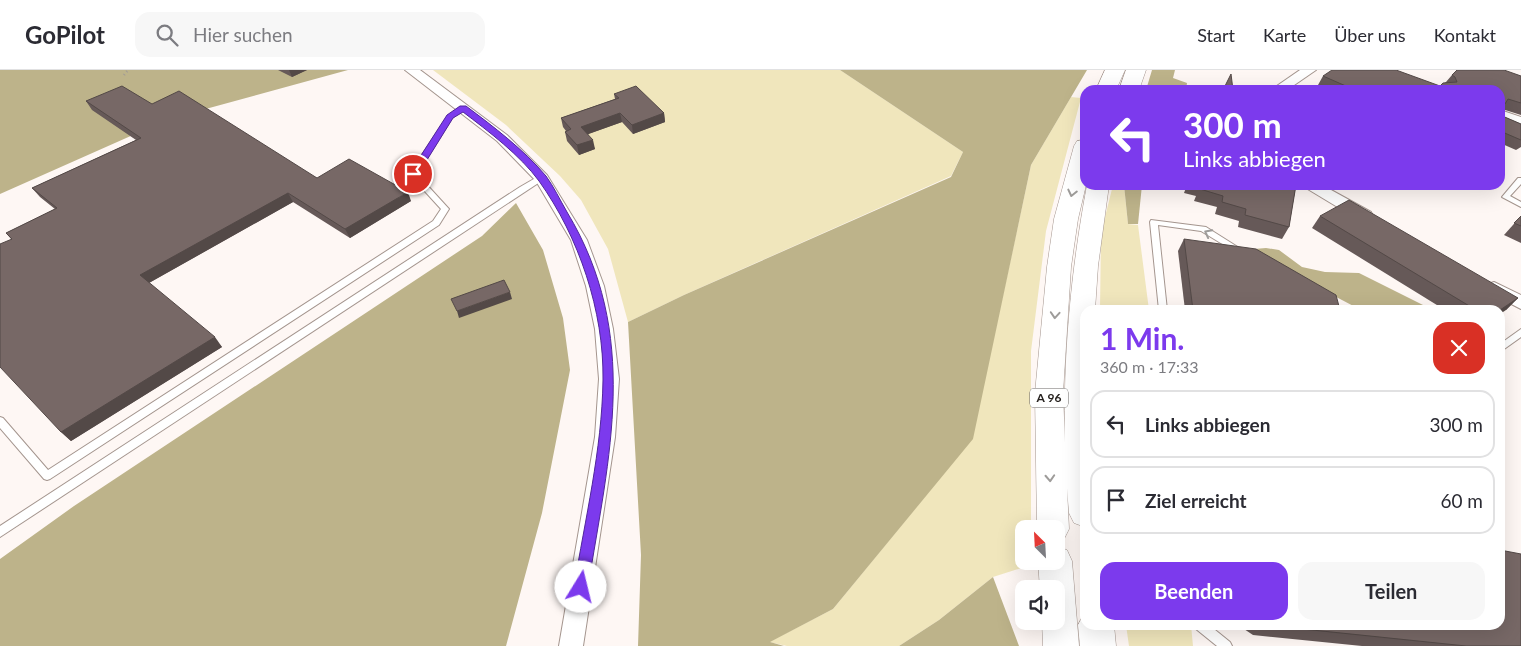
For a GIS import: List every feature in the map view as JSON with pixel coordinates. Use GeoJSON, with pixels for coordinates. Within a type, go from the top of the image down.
{"type":"FeatureCollection","features":[{"type":"Feature","properties":{"kind":"highway"},"geometry":{"type":"LineString","coordinates":[[1108,85],[1115,70]]}},
{"type":"Feature","properties":{"kind":"highway"},"geometry":{"type":"LineString","coordinates":[[1131,85],[1136,70]]}},
{"type":"Feature","properties":{"kind":"highway","name":"A 96"},"geometry":{"type":"LineString","coordinates":[[1053,520],[1049,394],[1057,286],[1066,219],[1080,165]]}},
{"type":"Feature","properties":{"kind":"highway","name":"A 96"},"geometry":{"type":"LineString","coordinates":[[1083,305],[1085,268],[1097,190]]}},
{"type":"Feature","properties":{"kind":"highway","name":"A 96"},"geometry":{"type":"LineString","coordinates":[[1080,362],[1078,400],[1080,432]]}},
{"type":"Feature","properties":{"kind":"highway"},"geometry":{"type":"LineString","coordinates":[[1056,570],[1061,646]]}},
{"type":"Feature","properties":{"kind":"highway"},"geometry":{"type":"LineString","coordinates":[[1096,630],[1098,646]]}},
{"type":"Feature","properties":{"kind":"street"},"geometry":{"type":"LineString","coordinates":[[412,70],[502,138],[542,178],[579,240],[595,286],[604,329],[609,379],[605,437],[571,646]]}},
{"type":"Feature","properties":{"kind":"street"},"geometry":{"type":"LineString","coordinates":[[1286,85],[1309,70]]}},
{"type":"Feature","properties":{"kind":"street"},"geometry":{"type":"LineString","coordinates":[[1505,116],[1521,122]]}},
{"type":"Feature","properties":{"kind":"street"},"geometry":{"type":"LineString","coordinates":[[1320,190],[1378,224]]}},
{"type":"Feature","properties":{"kind":"street"},"geometry":{"type":"LineString","coordinates":[[1479,280],[1521,303]]}},
{"type":"Feature","properties":{"kind":"lane"},"geometry":{"type":"LineString","coordinates":[[0,421],[47,476],[436,223],[446,209],[413,174],[450,117],[463,108]]}},
{"type":"Feature","properties":{"kind":"lane"},"geometry":{"type":"LineString","coordinates":[[0,532],[523,188],[542,178]]}},
{"type":"Feature","properties":{"kind":"lane"},"geometry":{"type":"LineString","coordinates":[[1521,180],[1506,197],[1521,205]]}},
{"type":"Feature","properties":{"kind":"lane"},"geometry":{"type":"LineString","coordinates":[[1163,305],[1154,222],[1203,229],[1252,258]]}},
{"type":"Feature","properties":{"kind":"lane"},"geometry":{"type":"LineString","coordinates":[[1505,345],[1521,332]]}},
{"type":"Feature","properties":{"kind":"lane"},"geometry":{"type":"LineString","coordinates":[[1206,630],[1226,646]]}},
{"type":"Feature","properties":{"kind":"path"},"geometry":{"type":"LineString","coordinates":[[124,75],[128,70]]}},
{"type":"Feature","properties":{"kind":"shaded area"},"geometry":{"type":"Polygon","coordinates":[[[0,70],[348,70],[169,119],[0,194],[0,70]]]}},
{"type":"Feature","properties":{"kind":"shaded area"},"geometry":{"type":"Polygon","coordinates":[[[433,70],[840,70],[963,152],[951,176],[684,295],[628,322],[608,249],[581,200],[560,176],[506,125],[433,70]]]}},
{"type":"Feature","properties":{"kind":"shaded area"},"geometry":{"type":"Polygon","coordinates":[[[840,70],[1087,70],[1031,165],[973,439],[833,609],[770,642],[784,646],[638,646],[641,555],[628,322],[684,295],[951,177],[963,152],[840,70]]]}},
{"type":"Feature","properties":{"kind":"shaded area"},"geometry":{"type":"Polygon","coordinates":[[[1152,70],[1175,70],[1173,78],[1187,83],[1187,85],[1148,85],[1152,70]]]}},
{"type":"Feature","properties":{"kind":"shaded area"},"geometry":{"type":"Polygon","coordinates":[[[1071,97],[1080,98],[1046,231],[1031,351],[1031,520],[1015,520],[1015,570],[993,577],[939,620],[899,646],[787,646],[769,642],[833,609],[972,439],[1031,165],[1071,97]]]}},
{"type":"Feature","properties":{"kind":"shaded area"},"geometry":{"type":"Polygon","coordinates":[[[1112,190],[1125,190],[1128,224],[1138,225],[1148,305],[1100,305],[1101,233],[1112,190]]]}},
{"type":"Feature","properties":{"kind":"shaded area"},"geometry":{"type":"Polygon","coordinates":[[[1125,190],[1141,190],[1138,224],[1128,224],[1125,190]]]}},
{"type":"Feature","properties":{"kind":"shaded area"},"geometry":{"type":"Polygon","coordinates":[[[516,203],[543,250],[563,318],[570,370],[542,513],[506,646],[0,646],[0,559],[74,506],[482,236],[516,203]]]}},
{"type":"Feature","properties":{"kind":"shaded area"},"geometry":{"type":"Polygon","coordinates":[[[1254,249],[1279,250],[1302,267],[1325,272],[1359,273],[1423,305],[1351,305],[1256,255],[1254,249]]]}},
{"type":"Feature","properties":{"kind":"shaded area"},"geometry":{"type":"Polygon","coordinates":[[[993,577],[1019,646],[899,646],[939,620],[993,577]]]}},
{"type":"Feature","properties":{"kind":"shaded area"},"geometry":{"type":"Polygon","coordinates":[[[1127,630],[1191,630],[1193,646],[1129,646],[1127,630]]]}},
{"type":"Feature","properties":{"kind":"building"},"geometry":{"type":"Polygon","coordinates":[[[1332,70],[1396,70],[1437,85],[1344,85],[1323,76],[1332,70]]]}},
{"type":"Feature","properties":{"kind":"building"},"geometry":{"type":"Polygon","coordinates":[[[1457,70],[1504,70],[1521,76],[1521,103],[1508,99],[1505,104],[1505,85],[1441,85],[1443,83],[1457,82],[1452,75],[1457,70]]]}},
{"type":"Feature","properties":{"kind":"building"},"geometry":{"type":"Polygon","coordinates":[[[1231,74],[1232,85],[1226,85],[1231,74]]]}},
{"type":"Feature","properties":{"kind":"building"},"geometry":{"type":"Polygon","coordinates":[[[122,86],[152,104],[179,91],[317,178],[349,159],[408,192],[345,229],[288,193],[140,275],[215,337],[61,432],[0,367],[0,244],[12,239],[6,233],[57,208],[32,188],[141,138],[86,101],[122,86]]]}},
{"type":"Feature","properties":{"kind":"building"},"geometry":{"type":"Polygon","coordinates":[[[636,86],[664,113],[632,125],[620,113],[581,127],[593,140],[577,145],[565,132],[571,129],[561,118],[619,98],[614,94],[636,86]]]}},
{"type":"Feature","properties":{"kind":"building"},"geometry":{"type":"Polygon","coordinates":[[[1505,117],[1521,124],[1521,140],[1505,133],[1505,117]]]}},
{"type":"Feature","properties":{"kind":"building"},"geometry":{"type":"Polygon","coordinates":[[[1203,190],[1295,190],[1289,227],[1245,215],[1246,209],[1222,202],[1223,196],[1203,190]]]}},
{"type":"Feature","properties":{"kind":"building"},"geometry":{"type":"Polygon","coordinates":[[[1349,200],[1518,298],[1505,307],[1505,305],[1468,305],[1320,216],[1349,200]]]}},
{"type":"Feature","properties":{"kind":"building"},"geometry":{"type":"Polygon","coordinates":[[[1521,216],[1521,226],[1514,223],[1521,216]]]}},
{"type":"Feature","properties":{"kind":"building"},"geometry":{"type":"Polygon","coordinates":[[[1184,239],[1256,249],[1336,295],[1339,305],[1192,305],[1184,239]]]}},
{"type":"Feature","properties":{"kind":"building"},"geometry":{"type":"Polygon","coordinates":[[[504,280],[510,292],[457,311],[451,299],[504,280]]]}},
{"type":"Feature","properties":{"kind":"building"},"geometry":{"type":"Polygon","coordinates":[[[1505,551],[1521,554],[1521,646],[1466,646],[1312,630],[1505,630],[1505,551]]]}},
{"type":"Feature","properties":{"kind":"route"},"geometry":{"type":"LineString","coordinates":[[413,174],[450,117],[463,108],[502,138],[542,178],[579,240],[595,286],[604,329],[609,379],[605,437],[581,587]]}}]}
